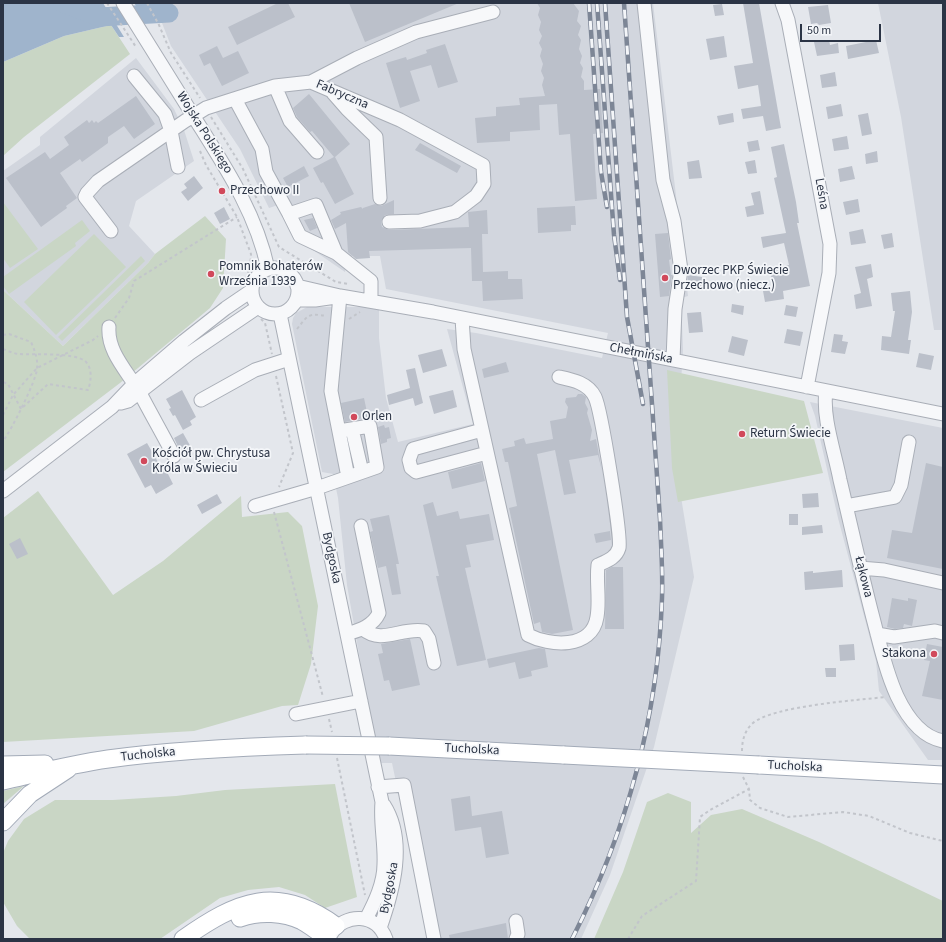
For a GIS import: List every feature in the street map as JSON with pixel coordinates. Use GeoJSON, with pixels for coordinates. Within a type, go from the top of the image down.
{"type":"FeatureCollection","features":[{"type":"Feature","properties":{"kind":"main road","name":"Tucholska"},"geometry":{"type":"LineString","coordinates":[[3,781],[75,764],[195,749],[306,744],[405,747],[943,776]]}},
{"type":"Feature","properties":{"kind":"main road"},"geometry":{"type":"LineString","coordinates":[[3,765],[75,764]]}},
{"type":"Feature","properties":{"kind":"main road"},"geometry":{"type":"LineString","coordinates":[[3,822],[30,794],[75,764]]}},
{"type":"Feature","properties":{"kind":"main road"},"geometry":{"type":"LineString","coordinates":[[183,939],[213,918],[232,909],[257,902],[273,901],[292,903],[311,910],[331,934]]}},
{"type":"Feature","properties":{"kind":"main road"},"geometry":{"type":"LineString","coordinates":[[202,939],[225,924],[244,916],[277,914],[302,921],[331,934]]}},
{"type":"Feature","properties":{"kind":"street","name":"Wojska Polskiego"},"geometry":{"type":"LineString","coordinates":[[123,3],[143,47],[194,117],[226,167],[250,212],[265,250],[268,269]]}},
{"type":"Feature","properties":{"kind":"street"},"geometry":{"type":"LineString","coordinates":[[644,3],[663,180],[674,221],[681,270],[675,309],[673,360]]}},
{"type":"Feature","properties":{"kind":"street","name":"Leśna"},"geometry":{"type":"LineString","coordinates":[[782,3],[788,20],[830,244],[829,273],[807,387]]}},
{"type":"Feature","properties":{"kind":"street"},"geometry":{"type":"LineString","coordinates":[[311,82],[357,58],[416,32],[493,12]]}},
{"type":"Feature","properties":{"kind":"street"},"geometry":{"type":"LineString","coordinates":[[134,76],[165,114],[171,131],[178,167]]}},
{"type":"Feature","properties":{"kind":"street","name":"Fabryczna"},"geometry":{"type":"LineString","coordinates":[[111,231],[85,197],[98,181],[206,108],[275,86],[311,82],[400,120],[482,165],[484,184],[476,196],[455,212],[420,221],[389,222]]}},
{"type":"Feature","properties":{"kind":"street"},"geometry":{"type":"LineString","coordinates":[[275,86],[290,121],[316,152]]}},
{"type":"Feature","properties":{"kind":"street"},"geometry":{"type":"LineString","coordinates":[[330,90],[376,137],[380,198]]}},
{"type":"Feature","properties":{"kind":"street"},"geometry":{"type":"LineString","coordinates":[[235,99],[262,149],[266,172],[300,236],[336,253],[371,281],[371,301]]}},
{"type":"Feature","properties":{"kind":"street"},"geometry":{"type":"LineString","coordinates":[[289,214],[316,205],[336,253]]}},
{"type":"Feature","properties":{"kind":"street"},"geometry":{"type":"LineString","coordinates":[[3,491],[112,407],[128,401],[136,388],[184,340],[226,308],[247,289],[256,277],[268,269],[283,269],[290,273],[297,286],[296,300],[287,311],[280,314],[264,312],[258,313],[215,336],[136,388]]}},
{"type":"Feature","properties":{"kind":"street","name":"Chełmińska"},"geometry":{"type":"LineString","coordinates":[[297,286],[340,296],[462,318],[943,414]]}},
{"type":"Feature","properties":{"kind":"street"},"geometry":{"type":"LineString","coordinates":[[247,289],[258,313]]}},
{"type":"Feature","properties":{"kind":"street"},"geometry":{"type":"LineString","coordinates":[[340,296],[331,391],[348,477]]}},
{"type":"Feature","properties":{"kind":"street","name":"Chełmińska"},"geometry":{"type":"LineString","coordinates":[[296,300],[315,300],[340,296]]}},
{"type":"Feature","properties":{"kind":"street","name":"Bydgoska"},"geometry":{"type":"LineString","coordinates":[[280,314],[378,787],[382,802],[388,812],[396,852],[395,875],[383,934]]}},
{"type":"Feature","properties":{"kind":"street"},"geometry":{"type":"LineString","coordinates":[[462,318],[464,349],[528,635],[539,641],[570,643],[582,640],[593,627],[597,618],[596,579],[598,565],[613,558],[619,550],[620,544],[611,477],[595,397],[579,381],[559,377]]}},
{"type":"Feature","properties":{"kind":"street"},"geometry":{"type":"LineString","coordinates":[[109,327],[108,336],[122,368],[136,388],[174,456]]}},
{"type":"Feature","properties":{"kind":"street"},"geometry":{"type":"LineString","coordinates":[[201,400],[255,370],[289,359]]}},
{"type":"Feature","properties":{"kind":"street","name":"Łąkowa"},"geometry":{"type":"LineString","coordinates":[[826,391],[824,400],[826,414],[860,568],[884,661],[897,696],[911,720],[924,733],[943,741]]}},
{"type":"Feature","properties":{"kind":"street"},"geometry":{"type":"LineString","coordinates":[[255,506],[316,488],[377,467],[370,426],[339,431]]}},
{"type":"Feature","properties":{"kind":"street"},"geometry":{"type":"LineString","coordinates":[[482,430],[413,449],[409,460],[411,468],[416,472],[487,453]]}},
{"type":"Feature","properties":{"kind":"street"},"geometry":{"type":"LineString","coordinates":[[846,506],[895,498],[901,485],[909,442]]}},
{"type":"Feature","properties":{"kind":"street"},"geometry":{"type":"LineString","coordinates":[[347,634],[363,629],[376,619],[379,612],[361,526]]}},
{"type":"Feature","properties":{"kind":"street"},"geometry":{"type":"LineString","coordinates":[[860,568],[884,570],[943,583]]}},
{"type":"Feature","properties":{"kind":"street"},"geometry":{"type":"LineString","coordinates":[[363,629],[370,635],[380,637],[412,629],[424,631],[429,639],[434,663]]}},
{"type":"Feature","properties":{"kind":"street"},"geometry":{"type":"LineString","coordinates":[[877,634],[894,637],[935,632],[943,633]]}},
{"type":"Feature","properties":{"kind":"street"},"geometry":{"type":"LineString","coordinates":[[296,714],[361,701]]}},
{"type":"Feature","properties":{"kind":"street"},"geometry":{"type":"LineString","coordinates":[[378,787],[404,785],[434,939]]}},
{"type":"Feature","properties":{"kind":"street","name":"Bydgoska"},"geometry":{"type":"LineString","coordinates":[[366,919],[381,882],[384,865],[381,815],[382,802]]}},
{"type":"Feature","properties":{"kind":"street"},"geometry":{"type":"LineString","coordinates":[[331,934],[352,919],[366,919],[383,934]]}},
{"type":"Feature","properties":{"kind":"street"},"geometry":{"type":"LineString","coordinates":[[516,921],[518,934],[516,939]]}},
{"type":"Feature","properties":{"kind":"path"},"geometry":{"type":"LineString","coordinates":[[107,3],[128,38],[143,47]]}},
{"type":"Feature","properties":{"kind":"path"},"geometry":{"type":"LineString","coordinates":[[147,3],[159,25],[171,53],[243,169],[279,247],[336,282],[350,285]]}},
{"type":"Feature","properties":{"kind":"path"},"geometry":{"type":"LineString","coordinates":[[198,144],[206,165],[237,217],[251,254],[247,289]]}},
{"type":"Feature","properties":{"kind":"path"},"geometry":{"type":"LineString","coordinates":[[3,415],[13,395],[37,368],[93,340],[109,327],[129,298],[134,281],[237,217],[250,212]]}},
{"type":"Feature","properties":{"kind":"path"},"geometry":{"type":"LineString","coordinates":[[258,313],[265,323],[293,453],[275,500],[275,520],[302,610],[333,738]]}},
{"type":"Feature","properties":{"kind":"path"},"geometry":{"type":"LineString","coordinates":[[3,335],[9,334],[31,342],[36,354],[37,368],[21,409],[3,441]]}},
{"type":"Feature","properties":{"kind":"path"},"geometry":{"type":"LineString","coordinates":[[3,349],[16,354],[36,354],[80,358],[86,362],[91,372],[88,390],[48,384],[21,409]]}},
{"type":"Feature","properties":{"kind":"path"},"geometry":{"type":"LineString","coordinates":[[3,382],[8,384],[21,409]]}},
{"type":"Feature","properties":{"kind":"path"},"geometry":{"type":"LineString","coordinates":[[337,756],[363,885]]}},
{"type":"Feature","properties":{"kind":"path"},"geometry":{"type":"LineString","coordinates":[[628,939],[642,916],[696,881],[700,817],[749,789]]}},
{"type":"Feature","properties":{"kind":"shaded area"},"geometry":{"type":"Polygon","coordinates":[[[163,3],[653,3],[688,296],[681,298],[683,350],[676,466],[694,577],[654,747],[610,875],[581,939],[429,939],[392,763],[378,763],[347,585],[338,498],[333,474],[322,472],[292,324],[296,313],[307,307],[379,307],[379,338],[386,398],[398,442],[473,424],[447,329],[476,333],[602,358],[608,333],[386,289],[380,256],[348,256],[345,272],[300,241],[281,204],[269,208],[240,149],[171,46],[162,23],[171,16],[163,3]]]}},
{"type":"Feature","properties":{"kind":"shaded area"},"geometry":{"type":"Polygon","coordinates":[[[878,3],[943,3],[943,330],[934,330],[901,117],[878,3]]]}},
{"type":"Feature","properties":{"kind":"shaded area"},"geometry":{"type":"Polygon","coordinates":[[[136,58],[174,109],[184,130],[194,161],[136,201],[129,226],[155,254],[148,263],[63,346],[3,290],[3,171],[40,145],[40,137],[136,58]]]}},
{"type":"Feature","properties":{"kind":"shaded area"},"geometry":{"type":"Polygon","coordinates":[[[810,402],[943,428],[943,760],[928,760],[879,691],[876,661],[838,518],[815,416],[810,402]]]}},
{"type":"Feature","properties":{"kind":"green space"},"geometry":{"type":"Polygon","coordinates":[[[111,25],[130,54],[24,137],[3,156],[3,62],[64,36],[111,25]]]}},
{"type":"Feature","properties":{"kind":"green space"},"geometry":{"type":"Polygon","coordinates":[[[3,202],[38,249],[10,268],[3,258],[3,202]]]}},
{"type":"Feature","properties":{"kind":"green space"},"geometry":{"type":"Polygon","coordinates":[[[205,216],[226,239],[223,288],[210,308],[120,383],[3,472],[3,290],[63,346],[148,263],[155,254],[205,216]]]}},
{"type":"Feature","properties":{"kind":"green space"},"geometry":{"type":"Polygon","coordinates":[[[82,220],[90,231],[75,243],[76,246],[9,294],[3,286],[3,277],[82,220]]]}},
{"type":"Feature","properties":{"kind":"green space"},"geometry":{"type":"Polygon","coordinates":[[[94,234],[126,267],[56,335],[24,302],[94,234]]]}},
{"type":"Feature","properties":{"kind":"green space"},"geometry":{"type":"Polygon","coordinates":[[[141,256],[145,261],[62,341],[58,337],[141,256]]]}},
{"type":"Feature","properties":{"kind":"green space","name":"Return Świecie"},"geometry":{"type":"Polygon","coordinates":[[[667,370],[804,401],[823,473],[678,502],[672,468],[667,370]]]}},
{"type":"Feature","properties":{"kind":"green space"},"geometry":{"type":"Polygon","coordinates":[[[38,491],[113,595],[163,561],[241,496],[242,517],[288,512],[302,526],[318,606],[311,664],[298,705],[282,706],[194,731],[3,742],[3,518],[38,491]]]}},
{"type":"Feature","properties":{"kind":"green space"},"geometry":{"type":"Polygon","coordinates":[[[335,784],[357,897],[325,908],[305,895],[279,887],[248,890],[220,898],[160,939],[30,939],[17,926],[3,902],[3,853],[8,841],[24,819],[55,800],[113,800],[176,796],[225,790],[335,784]]]}},
{"type":"Feature","properties":{"kind":"green space"},"geometry":{"type":"Polygon","coordinates":[[[24,786],[3,804],[3,791],[24,786]]]}},
{"type":"Feature","properties":{"kind":"green space"},"geometry":{"type":"Polygon","coordinates":[[[668,793],[691,802],[691,833],[711,815],[742,809],[819,842],[943,901],[943,939],[594,939],[623,872],[647,802],[668,793]]]}},
{"type":"Feature","properties":{"kind":"water"},"geometry":{"type":"Polygon","coordinates":[[[3,3],[103,3],[124,37],[119,37],[111,25],[64,36],[3,62],[3,3]]]}},
{"type":"Feature","properties":{"kind":"water"},"geometry":{"type":"Polygon","coordinates":[[[134,3],[163,3],[172,16],[162,23],[148,23],[134,3]]]}},
{"type":"Feature","properties":{"kind":"building"},"geometry":{"type":"Polygon","coordinates":[[[278,3],[288,3],[295,17],[237,45],[228,27],[278,3]]]}},
{"type":"Feature","properties":{"kind":"building"},"geometry":{"type":"Polygon","coordinates":[[[349,3],[459,3],[365,42],[349,3]]]}},
{"type":"Feature","properties":{"kind":"building"},"geometry":{"type":"Polygon","coordinates":[[[537,3],[573,3],[579,11],[577,21],[581,26],[578,35],[581,40],[579,49],[582,56],[580,63],[583,68],[581,77],[584,81],[584,90],[600,89],[603,133],[593,134],[597,199],[575,201],[570,134],[559,135],[557,104],[539,105],[540,130],[510,132],[510,141],[477,143],[475,118],[496,116],[496,107],[520,105],[519,98],[545,96],[542,85],[544,78],[541,71],[543,64],[540,56],[542,49],[539,43],[542,36],[539,30],[541,22],[538,15],[540,8],[537,3]]]}},
{"type":"Feature","properties":{"kind":"building"},"geometry":{"type":"Polygon","coordinates":[[[743,3],[759,3],[781,128],[766,131],[763,116],[743,119],[741,109],[761,106],[758,85],[738,89],[734,66],[753,63],[743,3]]]}},
{"type":"Feature","properties":{"kind":"building"},"geometry":{"type":"Polygon","coordinates":[[[722,4],[724,15],[715,16],[713,5],[722,4]]]}},
{"type":"Feature","properties":{"kind":"building"},"geometry":{"type":"Polygon","coordinates":[[[828,5],[831,23],[819,25],[817,23],[811,24],[808,7],[828,5]]]}},
{"type":"Feature","properties":{"kind":"building"},"geometry":{"type":"Polygon","coordinates":[[[724,36],[727,57],[710,60],[706,39],[724,36]]]}},
{"type":"Feature","properties":{"kind":"building"},"geometry":{"type":"Polygon","coordinates":[[[829,40],[830,45],[838,43],[839,53],[817,56],[814,42],[829,40]]]}},
{"type":"Feature","properties":{"kind":"building"},"geometry":{"type":"Polygon","coordinates":[[[876,40],[879,53],[848,59],[846,46],[876,40]]]}},
{"type":"Feature","properties":{"kind":"building"},"geometry":{"type":"Polygon","coordinates":[[[445,44],[458,82],[438,88],[431,65],[410,71],[420,101],[400,108],[386,63],[406,57],[407,60],[427,53],[426,50],[445,44]]]}},
{"type":"Feature","properties":{"kind":"building"},"geometry":{"type":"Polygon","coordinates":[[[217,46],[223,58],[238,51],[249,73],[222,86],[210,63],[204,66],[199,55],[217,46]]]}},
{"type":"Feature","properties":{"kind":"building"},"geometry":{"type":"Polygon","coordinates":[[[835,72],[837,86],[822,88],[820,75],[835,72]]]}},
{"type":"Feature","properties":{"kind":"building"},"geometry":{"type":"Polygon","coordinates":[[[309,94],[350,144],[335,157],[354,194],[335,204],[323,182],[321,183],[313,168],[334,157],[312,131],[310,132],[297,117],[293,108],[309,94]]]}},
{"type":"Feature","properties":{"kind":"building"},"geometry":{"type":"Polygon","coordinates":[[[136,96],[155,124],[134,139],[124,126],[108,137],[108,143],[82,162],[80,159],[60,173],[77,198],[66,206],[67,208],[41,227],[6,178],[45,152],[50,159],[69,145],[64,137],[87,120],[89,123],[92,120],[94,123],[96,121],[98,123],[136,96]]]}},
{"type":"Feature","properties":{"kind":"building"},"geometry":{"type":"Polygon","coordinates":[[[841,104],[843,116],[828,119],[826,107],[841,104]]]}},
{"type":"Feature","properties":{"kind":"building"},"geometry":{"type":"Polygon","coordinates":[[[733,113],[734,122],[719,125],[717,116],[733,113]]]}},
{"type":"Feature","properties":{"kind":"building"},"geometry":{"type":"Polygon","coordinates":[[[868,113],[872,134],[862,136],[858,115],[868,113]]]}},
{"type":"Feature","properties":{"kind":"building"},"geometry":{"type":"Polygon","coordinates":[[[847,136],[849,149],[834,151],[832,139],[847,136]]]}},
{"type":"Feature","properties":{"kind":"building"},"geometry":{"type":"Polygon","coordinates":[[[758,140],[760,150],[749,152],[747,142],[758,140]]]}},
{"type":"Feature","properties":{"kind":"building"},"geometry":{"type":"Polygon","coordinates":[[[420,143],[461,166],[457,173],[415,150],[420,143]]]}},
{"type":"Feature","properties":{"kind":"building"},"geometry":{"type":"Polygon","coordinates":[[[784,144],[796,202],[799,223],[797,223],[810,286],[783,291],[784,299],[765,302],[763,291],[773,289],[770,269],[789,265],[784,243],[763,248],[761,237],[786,233],[774,178],[777,177],[771,147],[784,144]]]}},
{"type":"Feature","properties":{"kind":"building"},"geometry":{"type":"Polygon","coordinates":[[[877,151],[878,162],[866,164],[865,154],[877,151]]]}},
{"type":"Feature","properties":{"kind":"building"},"geometry":{"type":"Polygon","coordinates":[[[699,160],[702,178],[689,179],[687,162],[699,160]]]}},
{"type":"Feature","properties":{"kind":"building"},"geometry":{"type":"Polygon","coordinates":[[[755,160],[757,173],[748,174],[745,162],[755,160]]]}},
{"type":"Feature","properties":{"kind":"building"},"geometry":{"type":"Polygon","coordinates":[[[304,166],[309,176],[288,187],[283,178],[304,166]]]}},
{"type":"Feature","properties":{"kind":"building"},"geometry":{"type":"Polygon","coordinates":[[[852,166],[855,179],[840,182],[838,169],[852,166]]]}},
{"type":"Feature","properties":{"kind":"building"},"geometry":{"type":"Polygon","coordinates":[[[194,176],[203,188],[188,201],[181,192],[187,188],[184,184],[194,176]]]}},
{"type":"Feature","properties":{"kind":"building"},"geometry":{"type":"Polygon","coordinates":[[[760,191],[764,214],[747,217],[745,207],[754,205],[751,193],[760,191]]]}},
{"type":"Feature","properties":{"kind":"building"},"geometry":{"type":"Polygon","coordinates":[[[858,199],[860,212],[846,215],[843,202],[858,199]]]}},
{"type":"Feature","properties":{"kind":"building"},"geometry":{"type":"Polygon","coordinates":[[[394,200],[394,214],[385,215],[381,222],[382,227],[389,230],[469,227],[468,212],[487,210],[488,234],[482,234],[483,272],[508,271],[508,279],[522,279],[523,299],[483,301],[482,281],[472,281],[471,248],[369,251],[370,258],[356,259],[348,252],[346,223],[335,229],[331,220],[341,214],[340,212],[361,207],[363,209],[375,204],[381,206],[394,200]]]}},
{"type":"Feature","properties":{"kind":"building"},"geometry":{"type":"Polygon","coordinates":[[[575,206],[576,225],[571,225],[571,231],[538,233],[537,208],[575,206]]]}},
{"type":"Feature","properties":{"kind":"building"},"geometry":{"type":"Polygon","coordinates":[[[224,207],[230,219],[220,224],[214,213],[224,207]]]}},
{"type":"Feature","properties":{"kind":"building"},"geometry":{"type":"Polygon","coordinates":[[[313,218],[317,228],[310,231],[304,220],[313,218]]]}},
{"type":"Feature","properties":{"kind":"building"},"geometry":{"type":"Polygon","coordinates":[[[863,229],[866,243],[851,245],[849,232],[863,229]]]}},
{"type":"Feature","properties":{"kind":"building","name":"Dworzec PKP Świecie Przechowo (niecz.)"},"geometry":{"type":"Polygon","coordinates":[[[668,233],[671,259],[669,260],[672,275],[669,296],[660,297],[655,234],[668,233]]]}},
{"type":"Feature","properties":{"kind":"building"},"geometry":{"type":"Polygon","coordinates":[[[892,233],[894,247],[884,249],[881,235],[892,233]]]}},
{"type":"Feature","properties":{"kind":"building"},"geometry":{"type":"Polygon","coordinates":[[[871,264],[873,277],[867,279],[872,306],[856,309],[854,295],[861,293],[855,267],[871,264]]]}},
{"type":"Feature","properties":{"kind":"building"},"geometry":{"type":"Polygon","coordinates":[[[688,275],[702,277],[702,286],[687,286],[688,275]]]}},
{"type":"Feature","properties":{"kind":"building"},"geometry":{"type":"Polygon","coordinates":[[[910,291],[912,312],[908,340],[911,340],[909,354],[881,350],[882,336],[891,337],[895,311],[893,311],[891,293],[910,291]]]}},
{"type":"Feature","properties":{"kind":"building"},"geometry":{"type":"Polygon","coordinates":[[[732,304],[744,306],[743,315],[731,312],[732,304]]]}},
{"type":"Feature","properties":{"kind":"building"},"geometry":{"type":"Polygon","coordinates":[[[786,305],[798,307],[796,317],[784,315],[786,305]]]}},
{"type":"Feature","properties":{"kind":"building"},"geometry":{"type":"Polygon","coordinates":[[[701,312],[703,332],[689,333],[687,313],[701,312]]]}},
{"type":"Feature","properties":{"kind":"building"},"geometry":{"type":"Polygon","coordinates":[[[787,329],[803,332],[800,346],[784,343],[787,329]]]}},
{"type":"Feature","properties":{"kind":"building"},"geometry":{"type":"Polygon","coordinates":[[[834,334],[843,335],[842,341],[848,342],[845,354],[831,352],[834,334]]]}},
{"type":"Feature","properties":{"kind":"building"},"geometry":{"type":"Polygon","coordinates":[[[732,336],[748,340],[744,356],[728,352],[732,336]]]}},
{"type":"Feature","properties":{"kind":"building"},"geometry":{"type":"Polygon","coordinates":[[[442,349],[447,366],[423,373],[418,355],[442,349]]]}},
{"type":"Feature","properties":{"kind":"building"},"geometry":{"type":"Polygon","coordinates":[[[919,353],[934,356],[931,370],[916,367],[919,353]]]}},
{"type":"Feature","properties":{"kind":"building"},"geometry":{"type":"Polygon","coordinates":[[[506,362],[509,372],[484,378],[482,369],[506,362]]]}},
{"type":"Feature","properties":{"kind":"building"},"geometry":{"type":"Polygon","coordinates":[[[415,368],[423,403],[415,406],[413,398],[389,405],[387,395],[410,388],[406,370],[415,368]]]}},
{"type":"Feature","properties":{"kind":"building"},"geometry":{"type":"Polygon","coordinates":[[[182,390],[196,417],[190,421],[192,425],[183,430],[175,415],[173,416],[169,409],[171,408],[166,399],[182,390]]]}},
{"type":"Feature","properties":{"kind":"building"},"geometry":{"type":"Polygon","coordinates":[[[453,390],[457,407],[434,414],[429,396],[453,390]]]}},
{"type":"Feature","properties":{"kind":"building"},"geometry":{"type":"Polygon","coordinates":[[[578,394],[582,394],[586,397],[585,403],[588,409],[587,413],[592,430],[590,441],[596,439],[602,471],[598,455],[569,460],[576,493],[564,495],[555,450],[537,454],[573,630],[552,634],[542,632],[540,622],[534,624],[509,508],[517,506],[508,462],[505,462],[502,449],[515,446],[514,441],[524,438],[526,444],[553,439],[550,421],[566,418],[568,407],[565,402],[566,398],[576,397],[578,394]]]}},
{"type":"Feature","properties":{"kind":"building"},"geometry":{"type":"Polygon","coordinates":[[[364,398],[368,417],[345,422],[341,403],[364,398]]]}},
{"type":"Feature","properties":{"kind":"building"},"geometry":{"type":"Polygon","coordinates":[[[384,425],[385,428],[389,427],[391,438],[387,439],[387,442],[381,444],[378,427],[384,425]]]}},
{"type":"Feature","properties":{"kind":"building"},"geometry":{"type":"Polygon","coordinates":[[[183,433],[192,449],[182,455],[174,438],[183,433]]]}},
{"type":"Feature","properties":{"kind":"building","name":"Kościół pw. Chrystusa Króla w Świeciu"},"geometry":{"type":"Polygon","coordinates":[[[147,443],[162,469],[165,468],[173,484],[156,494],[151,485],[145,488],[127,454],[147,443]]]}},
{"type":"Feature","properties":{"kind":"building"},"geometry":{"type":"Polygon","coordinates":[[[481,463],[485,481],[452,489],[448,472],[481,463]]]}},
{"type":"Feature","properties":{"kind":"building"},"geometry":{"type":"Polygon","coordinates":[[[926,463],[943,467],[943,569],[887,558],[892,530],[912,533],[926,463]]]}},
{"type":"Feature","properties":{"kind":"building"},"geometry":{"type":"Polygon","coordinates":[[[818,493],[819,507],[803,508],[802,494],[818,493]]]}},
{"type":"Feature","properties":{"kind":"building"},"geometry":{"type":"Polygon","coordinates":[[[217,494],[222,503],[202,514],[197,505],[217,494]]]}},
{"type":"Feature","properties":{"kind":"building"},"geometry":{"type":"Polygon","coordinates":[[[433,502],[437,516],[458,511],[460,519],[489,514],[494,540],[466,545],[471,567],[465,568],[486,660],[457,666],[436,576],[439,576],[423,505],[433,502]]]}},
{"type":"Feature","properties":{"kind":"building"},"geometry":{"type":"Polygon","coordinates":[[[789,514],[798,514],[798,525],[789,525],[789,514]]]}},
{"type":"Feature","properties":{"kind":"building"},"geometry":{"type":"Polygon","coordinates":[[[389,515],[399,564],[396,564],[401,594],[392,595],[386,566],[378,568],[370,532],[373,531],[370,519],[389,515]]]}},
{"type":"Feature","properties":{"kind":"building"},"geometry":{"type":"Polygon","coordinates":[[[822,525],[823,533],[802,535],[802,527],[822,525]]]}},
{"type":"Feature","properties":{"kind":"building"},"geometry":{"type":"Polygon","coordinates":[[[610,531],[611,540],[596,543],[594,534],[610,531]]]}},
{"type":"Feature","properties":{"kind":"building"},"geometry":{"type":"Polygon","coordinates":[[[20,538],[28,554],[17,559],[9,544],[20,538]]]}},
{"type":"Feature","properties":{"kind":"building"},"geometry":{"type":"Polygon","coordinates":[[[612,567],[623,567],[624,629],[605,629],[606,570],[612,567]]]}},
{"type":"Feature","properties":{"kind":"building"},"geometry":{"type":"Polygon","coordinates":[[[842,570],[843,587],[805,590],[804,572],[813,571],[813,573],[842,570]]]}},
{"type":"Feature","properties":{"kind":"building"},"geometry":{"type":"Polygon","coordinates":[[[892,598],[908,601],[908,598],[917,600],[912,626],[904,624],[903,628],[895,629],[887,627],[892,598]]]}},
{"type":"Feature","properties":{"kind":"building"},"geometry":{"type":"Polygon","coordinates":[[[410,639],[420,685],[392,691],[389,680],[384,681],[378,654],[383,653],[381,644],[410,639]]]}},
{"type":"Feature","properties":{"kind":"building"},"geometry":{"type":"Polygon","coordinates":[[[854,644],[855,660],[840,661],[839,645],[854,644]]]}},
{"type":"Feature","properties":{"kind":"building"},"geometry":{"type":"Polygon","coordinates":[[[927,644],[943,647],[943,700],[922,696],[930,661],[924,660],[927,644]]]}},
{"type":"Feature","properties":{"kind":"building"},"geometry":{"type":"Polygon","coordinates":[[[539,648],[545,649],[548,667],[531,671],[532,676],[519,679],[515,662],[489,668],[487,659],[539,648]]]}},
{"type":"Feature","properties":{"kind":"building"},"geometry":{"type":"Polygon","coordinates":[[[825,668],[836,668],[836,677],[826,677],[825,668]]]}},
{"type":"Feature","properties":{"kind":"building"},"geometry":{"type":"Polygon","coordinates":[[[470,796],[472,816],[502,811],[509,854],[486,858],[481,827],[455,831],[451,799],[470,796]]]}},
{"type":"Feature","properties":{"kind":"building"},"geometry":{"type":"Polygon","coordinates":[[[506,923],[508,939],[450,939],[449,935],[506,923]]]}},
{"type":"Feature","properties":{"kind":"waterway"},"geometry":{"type":"LineString","coordinates":[[63,3],[99,17],[169,13]]}},
{"type":"Feature","properties":{"kind":"railway"},"geometry":{"type":"LineString","coordinates":[[589,3],[601,172],[607,207]]}},
{"type":"Feature","properties":{"kind":"railway"},"geometry":{"type":"LineString","coordinates":[[597,3],[614,235],[620,280]]}},
{"type":"Feature","properties":{"kind":"railway"},"geometry":{"type":"LineString","coordinates":[[605,3],[627,317],[643,404]]}},
{"type":"Feature","properties":{"kind":"railway"},"geometry":{"type":"LineString","coordinates":[[572,939],[608,858],[636,773],[654,687],[662,598],[660,519],[624,3]]}},
{"type":"Feature","properties":{"kind":"place","name":"Przechowo II"},"geometry":{"type":"Point","coordinates":[222,191]}},
{"type":"Feature","properties":{"kind":"place","name":"Pomnik Bohaterów Września 1939"},"geometry":{"type":"Point","coordinates":[211,274]}},
{"type":"Feature","properties":{"kind":"place","name":"Dworzec PKP Świecie Przechowo (niecz.)"},"geometry":{"type":"Point","coordinates":[665,278]}},
{"type":"Feature","properties":{"kind":"place","name":"Orlen"},"geometry":{"type":"Point","coordinates":[354,417]}},
{"type":"Feature","properties":{"kind":"place","name":"Return Świecie"},"geometry":{"type":"Point","coordinates":[742,434]}},
{"type":"Feature","properties":{"kind":"place","name":"Kościół pw. Chrystusa Króla w Świeciu"},"geometry":{"type":"Point","coordinates":[144,461]}},
{"type":"Feature","properties":{"kind":"place","name":"Stakona"},"geometry":{"type":"Point","coordinates":[934,654]}}]}
